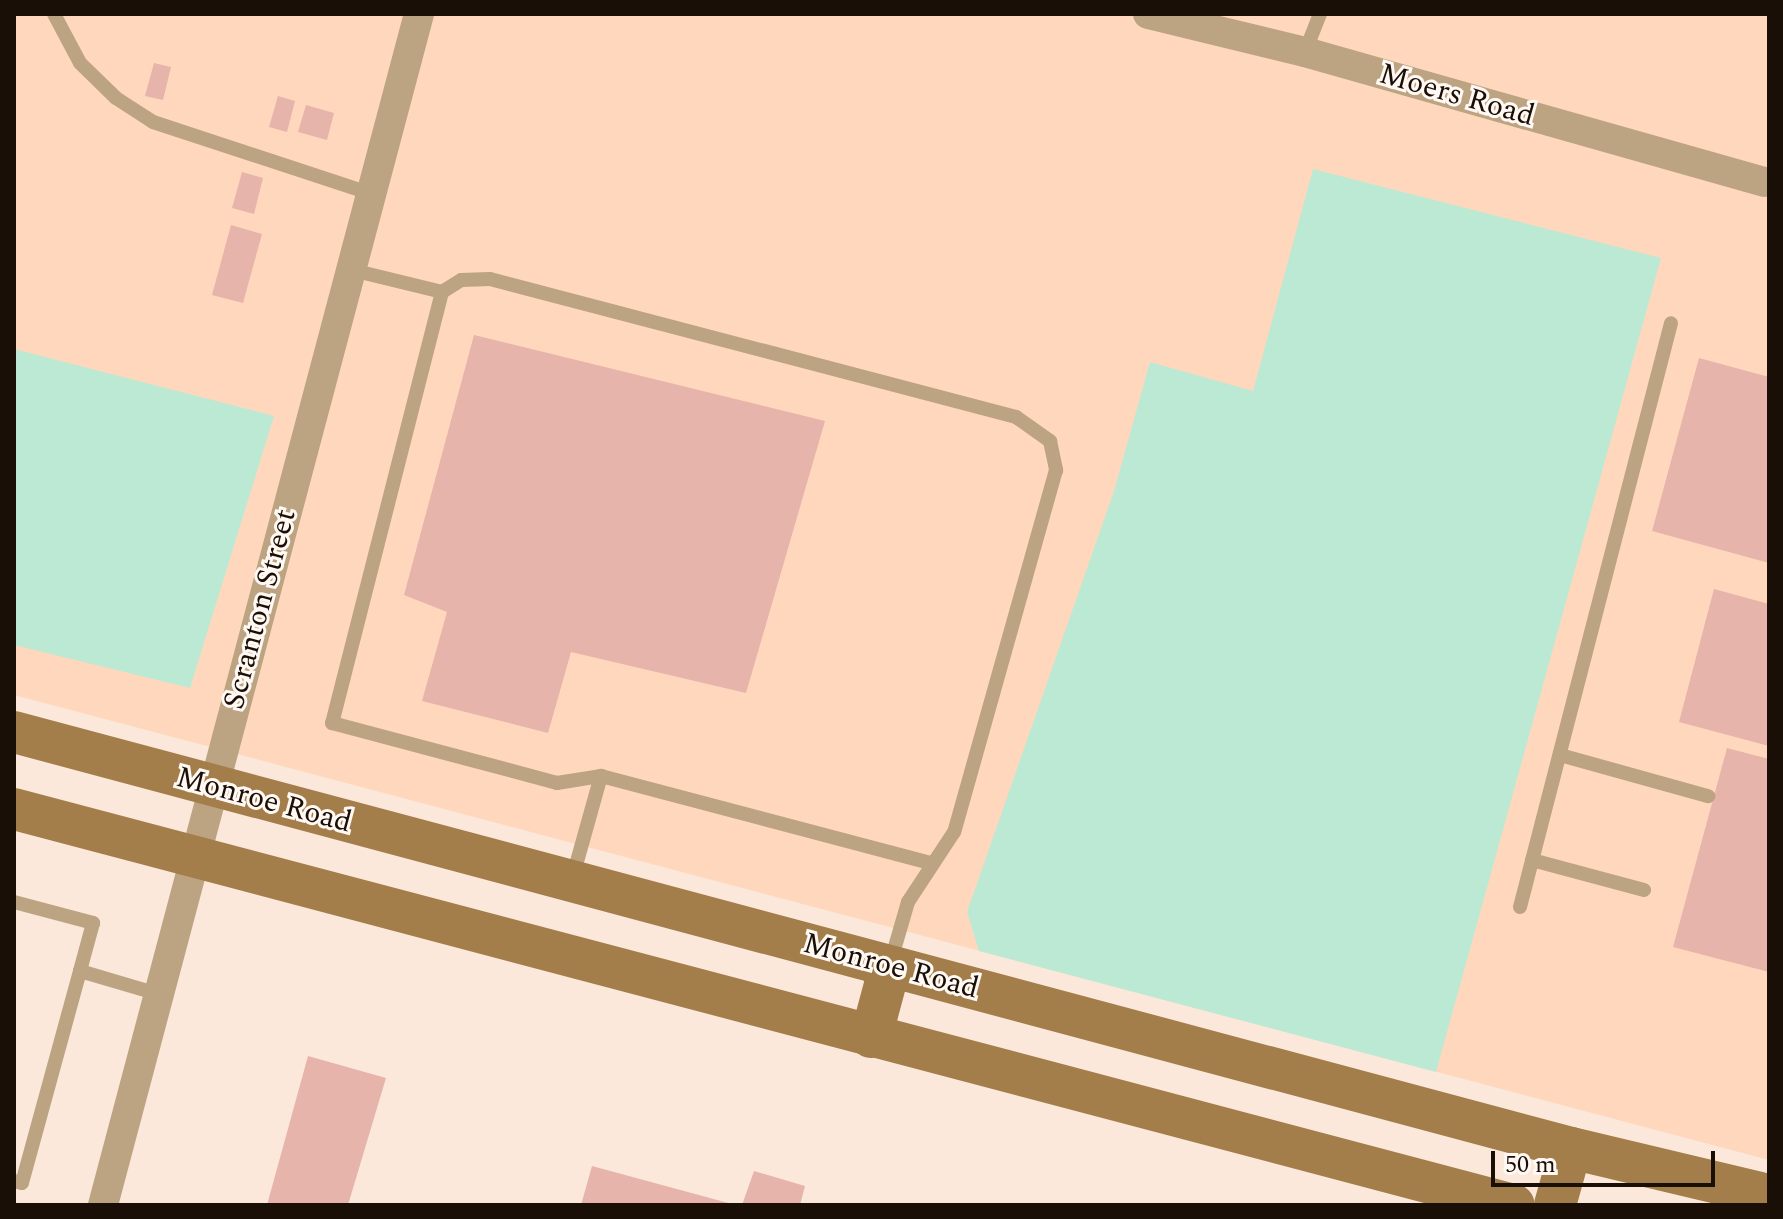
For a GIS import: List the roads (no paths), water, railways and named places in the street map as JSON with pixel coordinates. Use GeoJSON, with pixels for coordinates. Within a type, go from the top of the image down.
{"type":"FeatureCollection","features":[{"type":"Feature","properties":{"kind":"main road","name":"Monroe Road"},"geometry":{"type":"LineString","coordinates":[[14,732],[1571,1148],[1769,1195]]}},
{"type":"Feature","properties":{"kind":"main road"},"geometry":{"type":"LineString","coordinates":[[14,809],[1514,1205]]}},
{"type":"Feature","properties":{"kind":"main road"},"geometry":{"type":"LineString","coordinates":[[871,1037],[890,966]]}},
{"type":"Feature","properties":{"kind":"main road"},"geometry":{"type":"LineString","coordinates":[[1555,1205],[1571,1148]]}},
{"type":"Feature","properties":{"kind":"street","name":"Scranton Street"},"geometry":{"type":"LineString","coordinates":[[103,1205],[193,856],[419,14]]}},
{"type":"Feature","properties":{"kind":"street","name":"Moers Road"},"geometry":{"type":"LineString","coordinates":[[1148,14],[1766,173]]}},
{"type":"Feature","properties":{"kind":"lane"},"geometry":{"type":"LineString","coordinates":[[54,14],[80,63],[116,98],[153,122],[373,194]]}},
{"type":"Feature","properties":{"kind":"lane"},"geometry":{"type":"LineString","coordinates":[[1305,52],[1320,14]]}},
{"type":"Feature","properties":{"kind":"lane"},"geometry":{"type":"LineString","coordinates":[[352,270],[442,292]]}},
{"type":"Feature","properties":{"kind":"lane"},"geometry":{"type":"LineString","coordinates":[[890,966],[908,902],[933,864],[954,832],[1056,470],[1050,441],[1016,417],[490,279],[461,280],[442,292],[332,723],[557,783],[601,776],[933,864]]}},
{"type":"Feature","properties":{"kind":"lane"},"geometry":{"type":"LineString","coordinates":[[1520,907],[1671,323]]}},
{"type":"Feature","properties":{"kind":"lane"},"geometry":{"type":"LineString","coordinates":[[1560,755],[1708,796]]}},
{"type":"Feature","properties":{"kind":"lane"},"geometry":{"type":"LineString","coordinates":[[572,881],[601,776]]}},
{"type":"Feature","properties":{"kind":"lane"},"geometry":{"type":"LineString","coordinates":[[1532,860],[1644,890]]}},
{"type":"Feature","properties":{"kind":"lane"},"geometry":{"type":"LineString","coordinates":[[14,902],[93,923],[22,1183],[14,1181]]}},
{"type":"Feature","properties":{"kind":"lane"},"geometry":{"type":"LineString","coordinates":[[80,971],[158,994]]}}]}
